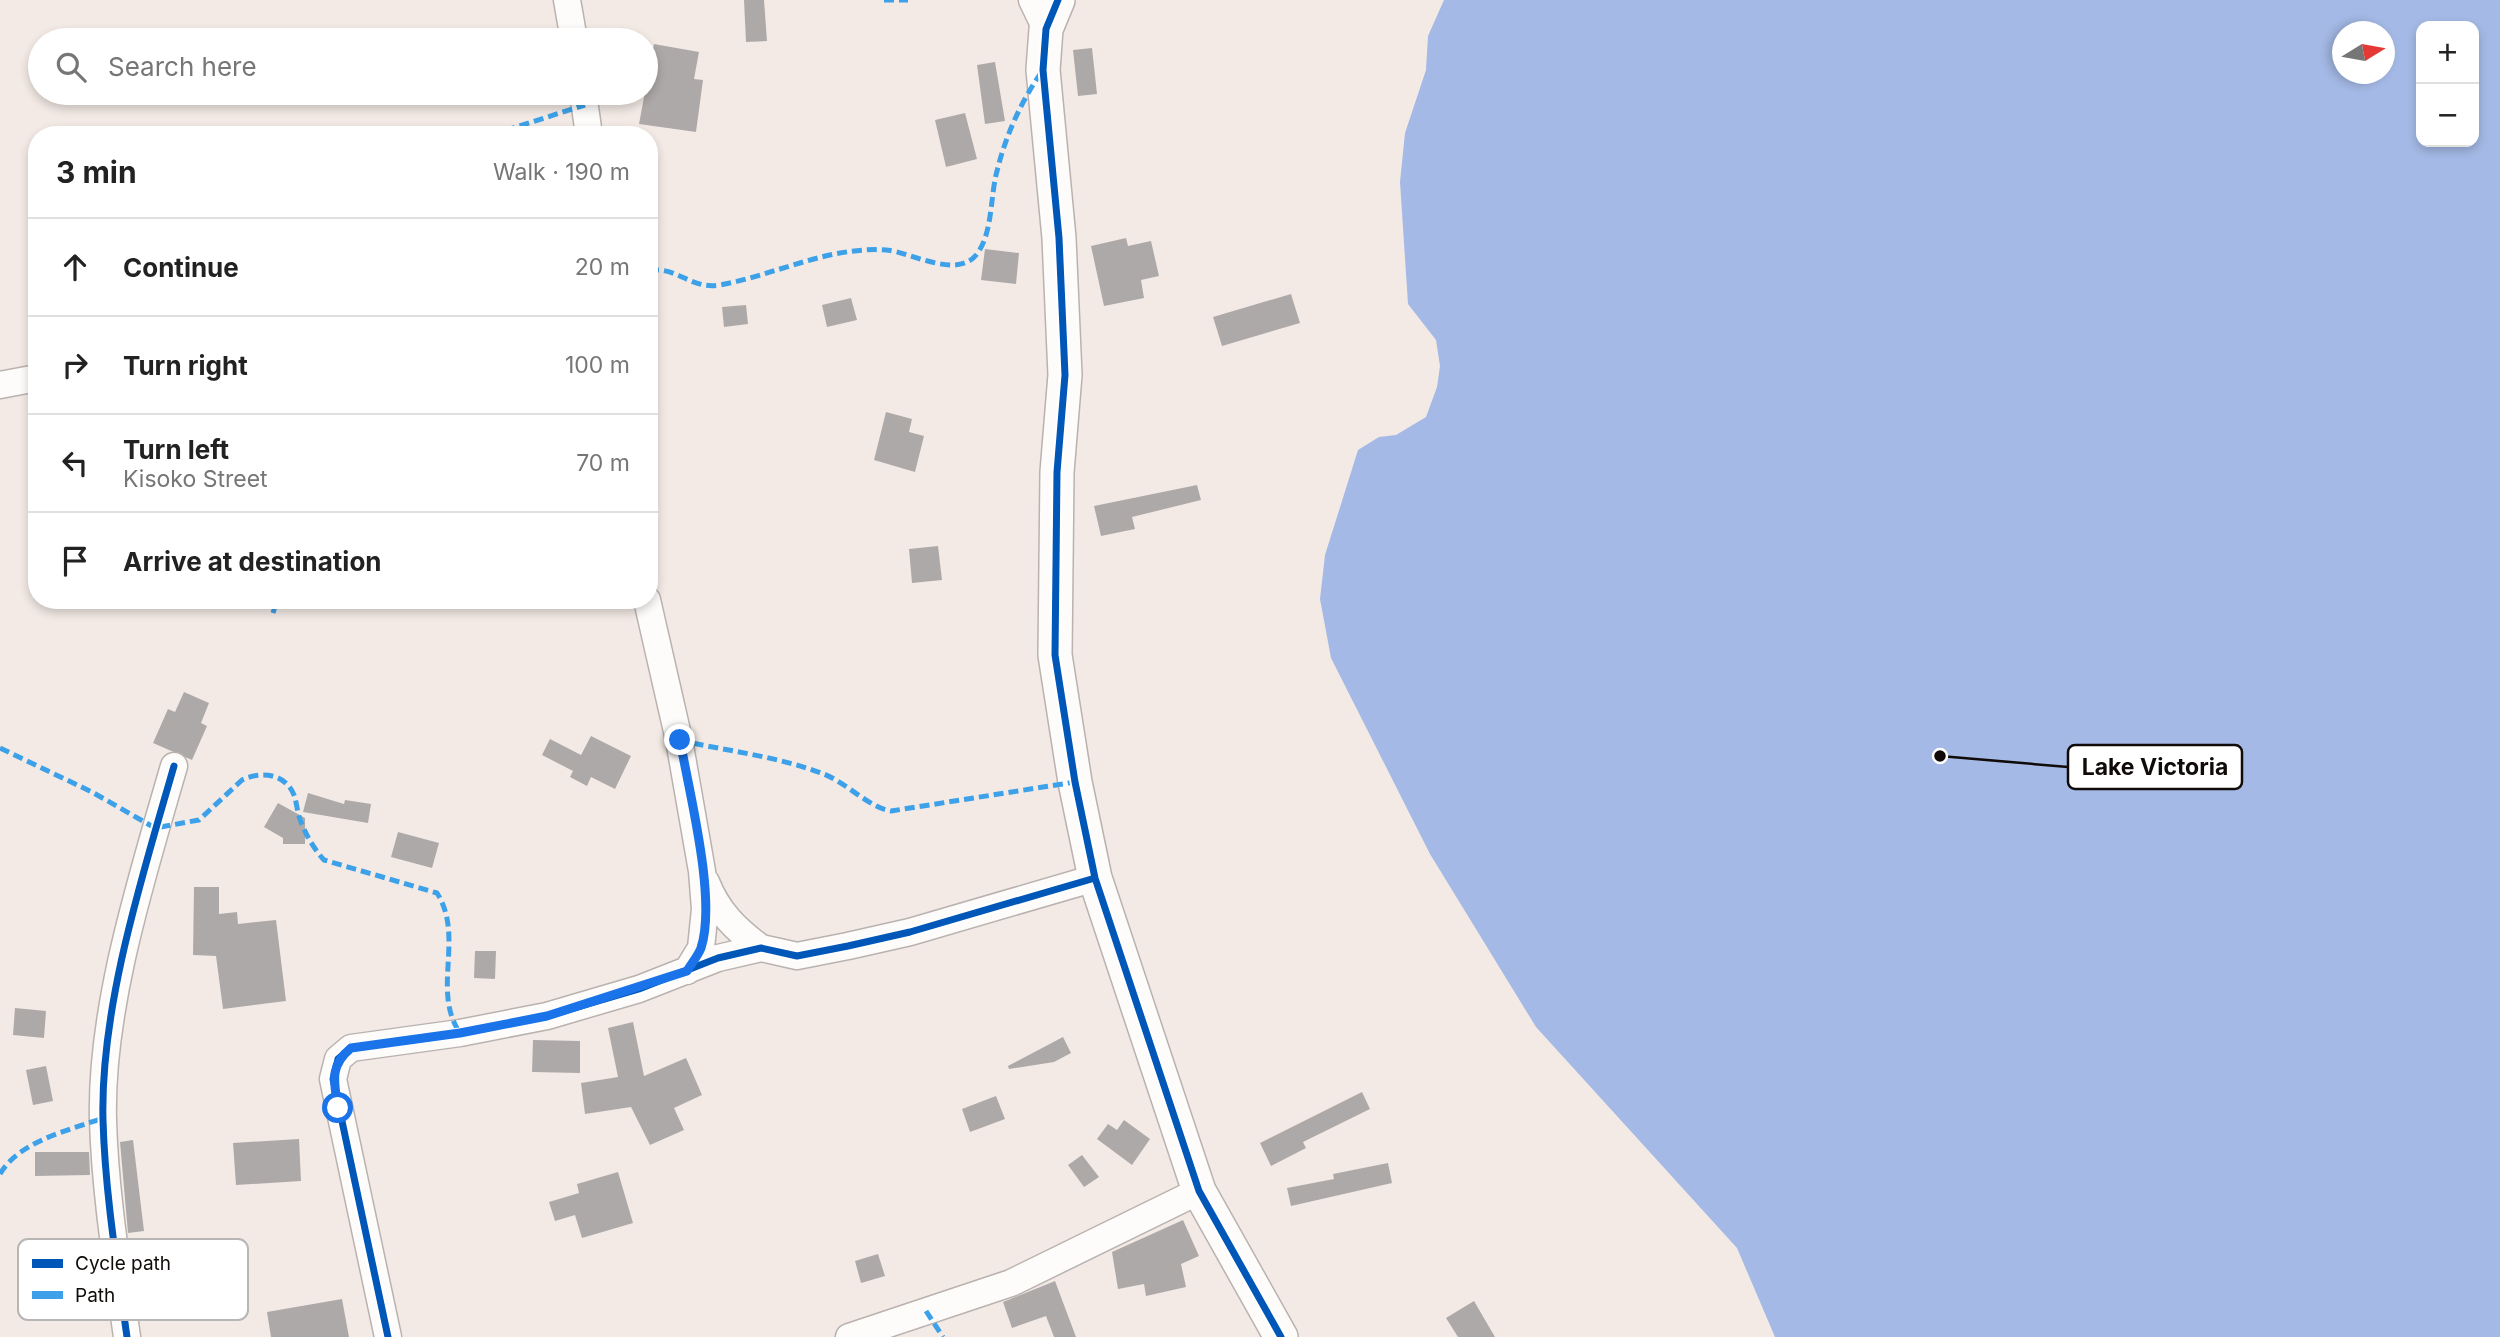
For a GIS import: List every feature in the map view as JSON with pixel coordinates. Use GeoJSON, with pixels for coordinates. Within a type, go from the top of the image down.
{"type":"FeatureCollection","features":[{"type":"Feature","properties":{"kind":"street"},"geometry":{"type":"LineString","coordinates":[[567,0],[572,28]]}},
{"type":"Feature","properties":{"kind":"street"},"geometry":{"type":"LineString","coordinates":[[1045,10],[1043,71],[1059,237],[1065,375],[1056,472],[1055,655],[1075,782],[1095,878],[1199,1191],[1281,1337]]}},
{"type":"Feature","properties":{"kind":"street"},"geometry":{"type":"LineString","coordinates":[[585,105],[588,126]]}},
{"type":"Feature","properties":{"kind":"street"},"geometry":{"type":"LineString","coordinates":[[0,385],[28,380]]}},
{"type":"Feature","properties":{"kind":"street"},"geometry":{"type":"LineString","coordinates":[[649,609],[680,740],[702,871],[705,909],[701,948],[687,971]]}},
{"type":"Feature","properties":{"kind":"street"},"geometry":{"type":"LineString","coordinates":[[115,1239],[103,1118],[110,1027],[118,975],[155,828],[174,766]]}},
{"type":"Feature","properties":{"kind":"street"},"geometry":{"type":"LineString","coordinates":[[702,871],[715,904],[738,932],[761,947],[797,956],[910,932],[1095,878]]}},
{"type":"Feature","properties":{"kind":"street"},"geometry":{"type":"LineString","coordinates":[[388,1337],[338,1108],[333,1080],[338,1059],[351,1048],[460,1033],[547,1016],[687,971],[718,958],[761,947]]}},
{"type":"Feature","properties":{"kind":"street"},"geometry":{"type":"LineString","coordinates":[[849,1337],[1011,1283],[1199,1191]]}},
{"type":"Feature","properties":{"kind":"water"},"geometry":{"type":"Polygon","coordinates":[[[1444,0],[2500,0],[2500,1337],[1775,1337],[1737,1248],[1536,1027],[1430,854],[1331,658],[1320,599],[1325,555],[1358,450],[1379,437],[1396,435],[1426,417],[1437,387],[1440,366],[1436,340],[1408,304],[1400,182],[1405,133],[1426,70],[1428,36],[1444,0]]]}},
{"type":"Feature","properties":{"kind":"building"},"geometry":{"type":"Polygon","coordinates":[[[744,0],[764,0],[767,41],[746,42],[744,0]]]}},
{"type":"Feature","properties":{"kind":"building"},"geometry":{"type":"Polygon","coordinates":[[[658,45],[699,52],[694,79],[703,80],[696,132],[639,124],[643,105],[658,105],[658,45]]]}},
{"type":"Feature","properties":{"kind":"building"},"geometry":{"type":"Polygon","coordinates":[[[1092,48],[1097,94],[1078,96],[1073,50],[1092,48]]]}},
{"type":"Feature","properties":{"kind":"building"},"geometry":{"type":"Polygon","coordinates":[[[995,62],[1005,121],[985,124],[977,65],[995,62]]]}},
{"type":"Feature","properties":{"kind":"building"},"geometry":{"type":"Polygon","coordinates":[[[965,113],[977,159],[946,167],[935,120],[965,113]]]}},
{"type":"Feature","properties":{"kind":"building"},"geometry":{"type":"Polygon","coordinates":[[[1126,238],[1128,246],[1151,241],[1159,276],[1141,280],[1144,298],[1104,306],[1091,246],[1126,238]]]}},
{"type":"Feature","properties":{"kind":"building"},"geometry":{"type":"Polygon","coordinates":[[[985,249],[1019,253],[1016,284],[981,280],[985,249]]]}},
{"type":"Feature","properties":{"kind":"building"},"geometry":{"type":"Polygon","coordinates":[[[1291,294],[1300,323],[1222,346],[1213,317],[1291,294]]]}},
{"type":"Feature","properties":{"kind":"building"},"geometry":{"type":"Polygon","coordinates":[[[851,298],[857,320],[827,327],[822,305],[851,298]]]}},
{"type":"Feature","properties":{"kind":"building"},"geometry":{"type":"Polygon","coordinates":[[[746,305],[748,324],[724,327],[722,307],[746,305]]]}},
{"type":"Feature","properties":{"kind":"building"},"geometry":{"type":"Polygon","coordinates":[[[886,412],[912,419],[909,432],[924,436],[915,472],[874,460],[886,412]]]}},
{"type":"Feature","properties":{"kind":"building"},"geometry":{"type":"Polygon","coordinates":[[[1197,485],[1201,500],[1132,517],[1135,529],[1101,536],[1094,506],[1197,485]]]}},
{"type":"Feature","properties":{"kind":"building"},"geometry":{"type":"Polygon","coordinates":[[[938,546],[942,580],[912,583],[909,549],[938,546]]]}},
{"type":"Feature","properties":{"kind":"building"},"geometry":{"type":"Polygon","coordinates":[[[184,692],[209,703],[201,723],[207,726],[192,760],[153,743],[168,709],[175,712],[184,692]]]}},
{"type":"Feature","properties":{"kind":"building"},"geometry":{"type":"Polygon","coordinates":[[[591,736],[631,756],[615,789],[591,777],[587,786],[570,777],[573,771],[542,755],[550,739],[581,755],[591,736]]]}},
{"type":"Feature","properties":{"kind":"building"},"geometry":{"type":"Polygon","coordinates":[[[308,793],[344,804],[345,800],[371,804],[368,823],[303,812],[308,793]]]}},
{"type":"Feature","properties":{"kind":"building"},"geometry":{"type":"Polygon","coordinates":[[[278,803],[305,818],[305,844],[283,844],[283,838],[264,827],[278,803]]]}},
{"type":"Feature","properties":{"kind":"building"},"geometry":{"type":"Polygon","coordinates":[[[398,832],[439,843],[432,868],[391,857],[398,832]]]}},
{"type":"Feature","properties":{"kind":"building"},"geometry":{"type":"Polygon","coordinates":[[[194,887],[219,887],[219,914],[237,912],[238,924],[276,920],[286,1001],[223,1009],[216,956],[193,955],[194,887]]]}},
{"type":"Feature","properties":{"kind":"building"},"geometry":{"type":"Polygon","coordinates":[[[475,951],[496,951],[495,979],[474,978],[475,951]]]}},
{"type":"Feature","properties":{"kind":"building"},"geometry":{"type":"Polygon","coordinates":[[[15,1008],[46,1011],[44,1038],[13,1035],[15,1008]]]}},
{"type":"Feature","properties":{"kind":"building"},"geometry":{"type":"Polygon","coordinates":[[[633,1022],[644,1076],[686,1058],[702,1095],[674,1108],[684,1130],[650,1145],[631,1107],[585,1114],[581,1083],[618,1077],[608,1028],[633,1022]]]}},
{"type":"Feature","properties":{"kind":"building"},"geometry":{"type":"Polygon","coordinates":[[[1063,1037],[1071,1053],[1054,1062],[1009,1069],[1008,1066],[1063,1037]]]}},
{"type":"Feature","properties":{"kind":"building"},"geometry":{"type":"Polygon","coordinates":[[[533,1040],[580,1041],[580,1073],[532,1072],[533,1040]]]}},
{"type":"Feature","properties":{"kind":"building"},"geometry":{"type":"Polygon","coordinates":[[[46,1066],[53,1101],[33,1105],[26,1070],[46,1066]]]}},
{"type":"Feature","properties":{"kind":"building"},"geometry":{"type":"Polygon","coordinates":[[[1362,1092],[1370,1109],[1303,1142],[1306,1148],[1271,1166],[1260,1143],[1362,1092]]]}},
{"type":"Feature","properties":{"kind":"building"},"geometry":{"type":"Polygon","coordinates":[[[996,1096],[1005,1119],[970,1132],[962,1109],[996,1096]]]}},
{"type":"Feature","properties":{"kind":"building"},"geometry":{"type":"Polygon","coordinates":[[[1124,1120],[1150,1139],[1132,1165],[1097,1139],[1108,1124],[1117,1130],[1124,1120]]]}},
{"type":"Feature","properties":{"kind":"building"},"geometry":{"type":"Polygon","coordinates":[[[299,1139],[301,1181],[236,1185],[233,1143],[299,1139]]]}},
{"type":"Feature","properties":{"kind":"building"},"geometry":{"type":"Polygon","coordinates":[[[133,1140],[144,1231],[128,1233],[120,1142],[133,1140]]]}},
{"type":"Feature","properties":{"kind":"building"},"geometry":{"type":"Polygon","coordinates":[[[35,1152],[89,1152],[90,1175],[35,1176],[35,1152]]]}},
{"type":"Feature","properties":{"kind":"building"},"geometry":{"type":"Polygon","coordinates":[[[1082,1155],[1099,1177],[1084,1187],[1068,1165],[1082,1155]]]}},
{"type":"Feature","properties":{"kind":"building"},"geometry":{"type":"Polygon","coordinates":[[[1388,1163],[1392,1183],[1291,1206],[1287,1188],[1334,1179],[1333,1174],[1388,1163]]]}},
{"type":"Feature","properties":{"kind":"building"},"geometry":{"type":"Polygon","coordinates":[[[618,1172],[633,1223],[582,1238],[575,1215],[555,1221],[549,1202],[579,1193],[577,1184],[618,1172]]]}},
{"type":"Feature","properties":{"kind":"building"},"geometry":{"type":"Polygon","coordinates":[[[1183,1220],[1199,1256],[1181,1264],[1186,1287],[1146,1296],[1144,1284],[1118,1289],[1112,1252],[1183,1220]]]}},
{"type":"Feature","properties":{"kind":"building"},"geometry":{"type":"Polygon","coordinates":[[[878,1254],[885,1276],[861,1283],[855,1261],[878,1254]]]}},
{"type":"Feature","properties":{"kind":"building"},"geometry":{"type":"Polygon","coordinates":[[[1055,1281],[1076,1337],[1054,1337],[1046,1316],[1012,1328],[1003,1302],[1055,1281]]]}},
{"type":"Feature","properties":{"kind":"building"},"geometry":{"type":"Polygon","coordinates":[[[342,1299],[349,1337],[271,1337],[267,1312],[342,1299]]]}},
{"type":"Feature","properties":{"kind":"building"},"geometry":{"type":"Polygon","coordinates":[[[1474,1301],[1495,1337],[1458,1337],[1446,1318],[1474,1301]]]}},
{"type":"Feature","properties":{"kind":"marked path"},"geometry":{"type":"LineString","coordinates":[[884,0],[908,0]]}},
{"type":"Feature","properties":{"kind":"marked path"},"geometry":{"type":"LineString","coordinates":[[658,270],[709,286],[844,252],[886,250],[946,265],[958,265],[968,261],[977,254],[986,235],[997,171],[1010,131],[1021,106],[1043,70]]}},
{"type":"Feature","properties":{"kind":"marked path"},"geometry":{"type":"LineString","coordinates":[[519,126],[585,105]]}},
{"type":"Feature","properties":{"kind":"marked path"},"geometry":{"type":"LineString","coordinates":[[273,613],[274,609]]}},
{"type":"Feature","properties":{"kind":"marked path"},"geometry":{"type":"LineString","coordinates":[[679,740],[804,767],[830,777],[874,805],[891,811],[1075,782]]}},
{"type":"Feature","properties":{"kind":"marked path"},"geometry":{"type":"LineString","coordinates":[[0,748],[92,792],[155,828],[199,820],[242,780],[249,777],[264,775],[279,778],[294,795],[305,832],[324,860],[437,893],[445,910],[448,928],[448,1000],[460,1033]]}},
{"type":"Feature","properties":{"kind":"marked path"},"geometry":{"type":"LineString","coordinates":[[0,1174],[19,1153],[32,1145],[103,1118]]}},
{"type":"Feature","properties":{"kind":"marked path"},"geometry":{"type":"LineString","coordinates":[[926,1311],[943,1337]]}},
{"type":"Feature","properties":{"kind":"cycle path"},"geometry":{"type":"LineString","coordinates":[[1058,0],[1046,29],[1043,70],[1059,238],[1065,375],[1057,472],[1055,655],[1075,782],[1095,878],[1199,1191],[1281,1337]]}},
{"type":"Feature","properties":{"kind":"cycle path"},"geometry":{"type":"LineString","coordinates":[[114,1239],[103,1120],[108,1032],[137,896],[174,766]]}},
{"type":"Feature","properties":{"kind":"cycle path"},"geometry":{"type":"LineString","coordinates":[[388,1337],[333,1079],[338,1059],[351,1048],[460,1033],[547,1016],[639,989],[718,958],[761,948],[797,956],[848,946],[910,932],[1095,878]]}},
{"type":"Feature","properties":{"kind":"cycle path"},"geometry":{"type":"LineString","coordinates":[[125,1320],[127,1337]]}},
{"type":"Feature","properties":{"kind":"place","name":"Lake Victoria"},"geometry":{"type":"Point","coordinates":[1940,756]}},
{"type":"Feature","properties":{"kind":"route"},"geometry":{"type":"LineString","coordinates":[[338,1108],[333,1080],[338,1059],[351,1048],[460,1033],[547,1016],[639,989],[687,971],[701,948],[705,909],[702,871],[680,740]]}}]}
